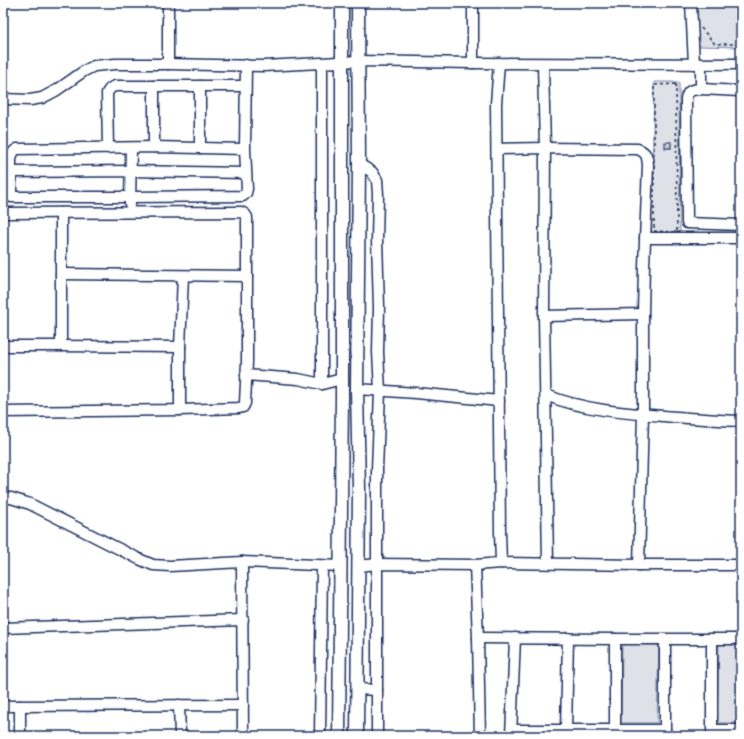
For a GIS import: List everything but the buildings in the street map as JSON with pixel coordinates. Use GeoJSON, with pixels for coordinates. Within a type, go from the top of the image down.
{"type":"FeatureCollection","features":[{"type":"Feature","properties":{"kind":"main road"},"geometry":{"type":"LineString","coordinates":[[339,736],[342,379],[342,3]]}},
{"type":"Feature","properties":{"kind":"main road"},"geometry":{"type":"LineString","coordinates":[[356,736],[359,489],[357,389],[359,164],[358,3]]}},
{"type":"Feature","properties":{"kind":"main road"},"geometry":{"type":"LineString","coordinates":[[341,566],[358,566]]}},
{"type":"Feature","properties":{"kind":"main road"},"geometry":{"type":"LineString","coordinates":[[340,690],[357,689]]}},
{"type":"Feature","properties":{"kind":"street"},"geometry":{"type":"LineString","coordinates":[[168,3],[168,64]]}},
{"type":"Feature","properties":{"kind":"street"},"geometry":{"type":"LineString","coordinates":[[473,3],[473,63]]}},
{"type":"Feature","properties":{"kind":"street"},"geometry":{"type":"LineString","coordinates":[[691,3],[700,89]]}},
{"type":"Feature","properties":{"kind":"street"},"geometry":{"type":"LineString","coordinates":[[3,99],[30,100],[42,98],[94,66],[115,64],[264,66],[358,61],[499,64],[741,64]]}},
{"type":"Feature","properties":{"kind":"street"},"geometry":{"type":"LineString","coordinates":[[322,64],[322,384]]}},
{"type":"Feature","properties":{"kind":"street"},"geometry":{"type":"LineString","coordinates":[[499,64],[496,104],[501,563]]}},
{"type":"Feature","properties":{"kind":"street"},"geometry":{"type":"LineString","coordinates":[[542,64],[545,148],[544,316],[548,564]]}},
{"type":"Feature","properties":{"kind":"street"},"geometry":{"type":"LineString","coordinates":[[245,149],[154,147],[17,150],[14,151],[12,155],[11,197],[243,196],[246,193],[246,65]]}},
{"type":"Feature","properties":{"kind":"street"},"geometry":{"type":"LineString","coordinates":[[154,86],[154,147]]}},
{"type":"Feature","properties":{"kind":"street"},"geometry":{"type":"LineString","coordinates":[[200,86],[200,148]]}},
{"type":"Feature","properties":{"kind":"street"},"geometry":{"type":"LineString","coordinates":[[108,148],[107,93],[111,87],[245,86]]}},
{"type":"Feature","properties":{"kind":"street"},"geometry":{"type":"LineString","coordinates":[[741,92],[700,89],[691,90],[687,93],[686,99],[687,224],[741,225]]}},
{"type":"Feature","properties":{"kind":"street"},"geometry":{"type":"LineString","coordinates":[[130,213],[131,148]]}},
{"type":"Feature","properties":{"kind":"street"},"geometry":{"type":"LineString","coordinates":[[497,149],[638,149],[647,155],[648,165],[643,314],[640,565]]}},
{"type":"Feature","properties":{"kind":"street"},"geometry":{"type":"LineString","coordinates":[[359,164],[372,172],[377,180],[378,195],[378,352],[380,391],[377,470],[377,736]]}},
{"type":"Feature","properties":{"kind":"street"},"geometry":{"type":"LineString","coordinates":[[11,172],[130,171],[245,173]]}},
{"type":"Feature","properties":{"kind":"street"},"geometry":{"type":"LineString","coordinates":[[3,213],[241,212],[245,214],[246,217],[247,276],[246,375],[245,403],[243,407],[180,410],[3,412]]}},
{"type":"Feature","properties":{"kind":"street"},"geometry":{"type":"LineString","coordinates":[[61,213],[61,346]]}},
{"type":"Feature","properties":{"kind":"street"},"geometry":{"type":"LineString","coordinates":[[645,238],[741,238]]}},
{"type":"Feature","properties":{"kind":"street"},"geometry":{"type":"LineString","coordinates":[[61,274],[247,276]]}},
{"type":"Feature","properties":{"kind":"street"},"geometry":{"type":"LineString","coordinates":[[180,410],[180,347],[183,276]]}},
{"type":"Feature","properties":{"kind":"street"},"geometry":{"type":"LineString","coordinates":[[544,316],[643,314]]}},
{"type":"Feature","properties":{"kind":"street"},"geometry":{"type":"LineString","coordinates":[[3,346],[180,347]]}},
{"type":"Feature","properties":{"kind":"street"},"geometry":{"type":"LineString","coordinates":[[246,375],[298,379],[322,384],[342,379]]}},
{"type":"Feature","properties":{"kind":"street"},"geometry":{"type":"LineString","coordinates":[[357,389],[499,401]]}},
{"type":"Feature","properties":{"kind":"street"},"geometry":{"type":"LineString","coordinates":[[546,395],[576,405],[617,412],[741,421]]}},
{"type":"Feature","properties":{"kind":"street"},"geometry":{"type":"LineString","coordinates":[[3,498],[30,504],[153,565],[170,566],[242,562],[341,566]]}},
{"type":"Feature","properties":{"kind":"street"},"geometry":{"type":"LineString","coordinates":[[242,562],[243,736]]}},
{"type":"Feature","properties":{"kind":"street"},"geometry":{"type":"LineString","coordinates":[[358,566],[377,564],[475,565],[501,563],[741,565]]}},
{"type":"Feature","properties":{"kind":"street"},"geometry":{"type":"LineString","coordinates":[[475,565],[480,736]]}},
{"type":"Feature","properties":{"kind":"street"},"geometry":{"type":"LineString","coordinates":[[320,736],[322,566]]}},
{"type":"Feature","properties":{"kind":"street"},"geometry":{"type":"LineString","coordinates":[[3,628],[243,620]]}},
{"type":"Feature","properties":{"kind":"street"},"geometry":{"type":"LineString","coordinates":[[478,638],[741,639]]}},
{"type":"Feature","properties":{"kind":"street"},"geometry":{"type":"LineString","coordinates":[[515,638],[512,733],[566,730],[615,730],[665,733],[665,639]]}},
{"type":"Feature","properties":{"kind":"street"},"geometry":{"type":"LineString","coordinates":[[566,730],[568,638]]}},
{"type":"Feature","properties":{"kind":"street"},"geometry":{"type":"LineString","coordinates":[[615,639],[615,730]]}},
{"type":"Feature","properties":{"kind":"street"},"geometry":{"type":"LineString","coordinates":[[712,639],[712,733],[741,730]]}},
{"type":"Feature","properties":{"kind":"street"},"geometry":{"type":"LineString","coordinates":[[357,689],[377,690]]}},
{"type":"Feature","properties":{"kind":"street"},"geometry":{"type":"LineString","coordinates":[[179,705],[180,736]]}},
{"type":"Feature","properties":{"kind":"street"},"geometry":{"type":"LineString","coordinates":[[3,706],[243,705]]}},
{"type":"Feature","properties":{"kind":"street"},"geometry":{"type":"LineString","coordinates":[[20,706],[20,736]]}},
{"type":"Feature","properties":{"kind":"path"},"geometry":{"type":"LineString","coordinates":[[700,25],[714,44],[739,44],[740,3]]}},
{"type":"Feature","properties":{"kind":"path"},"geometry":{"type":"LineString","coordinates":[[676,84],[677,232],[654,231],[654,85],[676,84]]}},
{"type":"Feature","properties":{"kind":"shaded area"},"geometry":{"type":"Polygon","coordinates":[[[697,3],[741,3],[741,47],[697,46],[697,3]]]}},
{"type":"Feature","properties":{"kind":"shaded area"},"geometry":{"type":"Polygon","coordinates":[[[654,82],[679,82],[680,235],[651,234],[654,82]]]}},
{"type":"Feature","properties":{"kind":"shaded area"},"geometry":{"type":"Polygon","coordinates":[[[622,644],[659,645],[657,723],[621,723],[622,644]]]}},
{"type":"Feature","properties":{"kind":"shaded area"},"geometry":{"type":"Polygon","coordinates":[[[719,644],[741,645],[741,723],[717,723],[719,644]]]}}]}
